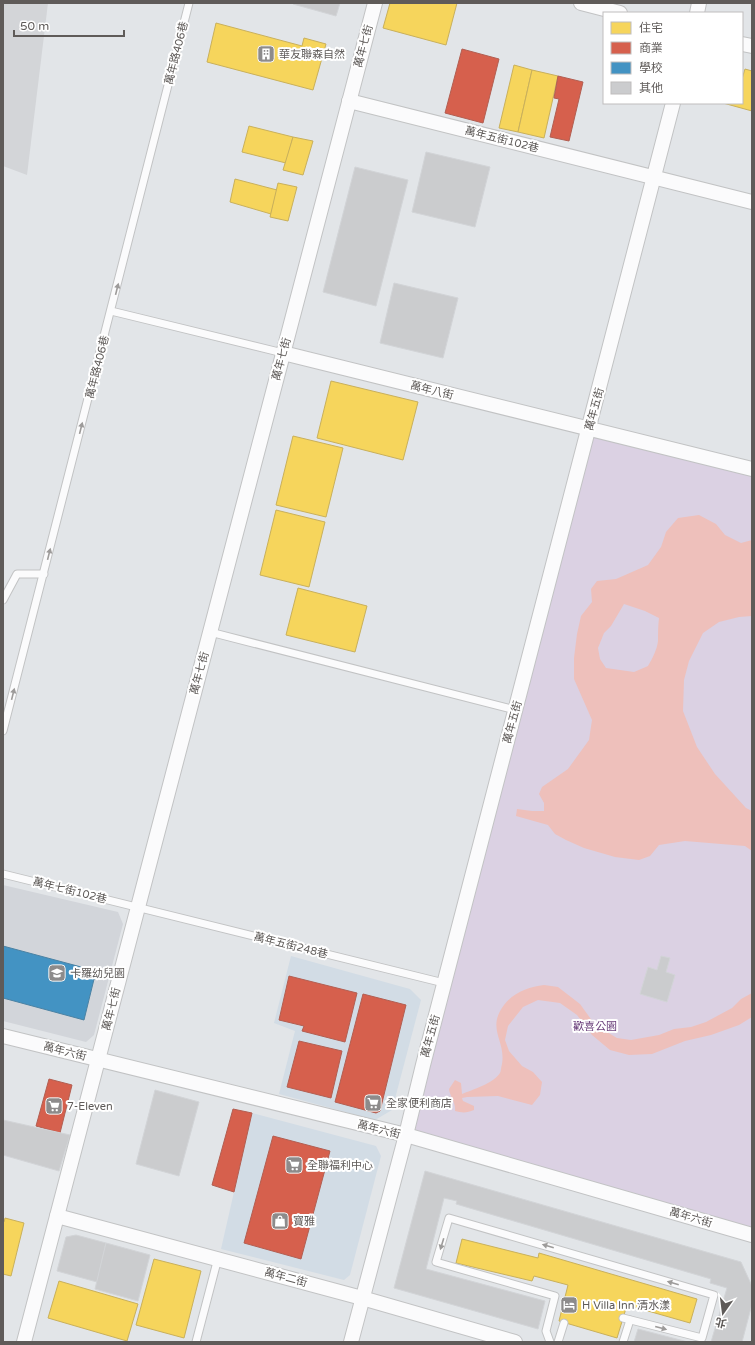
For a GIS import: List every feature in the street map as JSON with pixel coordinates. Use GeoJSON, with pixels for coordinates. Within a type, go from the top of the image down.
{"type":"FeatureCollection","features":[{"type":"Feature","properties":{"kind":"street","name":"萬年七街"},"geometry":{"type":"LineString","coordinates":[[24,1342],[375,3]]}},
{"type":"Feature","properties":{"kind":"street"},"geometry":{"type":"LineString","coordinates":[[581,3],[616,12]]}},
{"type":"Feature","properties":{"kind":"street","name":"萬年五街102巷"},"geometry":{"type":"LineString","coordinates":[[349,101],[752,202]]}},
{"type":"Feature","properties":{"kind":"street","name":"萬年五街"},"geometry":{"type":"LineString","coordinates":[[350,1342],[406,1135],[444,983],[673,104]]}},
{"type":"Feature","properties":{"kind":"street","name":"萬年八街"},"geometry":{"type":"LineString","coordinates":[[283,353],[752,469]]}},
{"type":"Feature","properties":{"kind":"street","name":"萬年六街"},"geometry":{"type":"LineString","coordinates":[[3,1036],[406,1135],[747,1234]]}},
{"type":"Feature","properties":{"kind":"street","name":"萬年二街"},"geometry":{"type":"LineString","coordinates":[[57,1216],[218,1258],[515,1342]]}},
{"type":"Feature","properties":{"kind":"street"},"geometry":{"type":"LineString","coordinates":[[747,1234],[752,1242]]}},
{"type":"Feature","properties":{"kind":"lane","name":"萬年路406巷"},"geometry":{"type":"LineString","coordinates":[[3,731],[189,3]]}},
{"type":"Feature","properties":{"kind":"lane","name":"萬年八街"},"geometry":{"type":"LineString","coordinates":[[111,311],[283,353]]}},
{"type":"Feature","properties":{"kind":"lane"},"geometry":{"type":"LineString","coordinates":[[3,600],[17,574],[44,574]]}},
{"type":"Feature","properties":{"kind":"lane"},"geometry":{"type":"LineString","coordinates":[[210,632],[515,710]]}},
{"type":"Feature","properties":{"kind":"lane","name":"萬年七街102巷"},"geometry":{"type":"LineString","coordinates":[[3,874],[138,907]]}},
{"type":"Feature","properties":{"kind":"lane","name":"萬年五街248巷"},"geometry":{"type":"LineString","coordinates":[[138,907],[444,983]]}},
{"type":"Feature","properties":{"kind":"lane"},"geometry":{"type":"LineString","coordinates":[[550,1342],[546,1331],[556,1296],[436,1262],[449,1218],[714,1295],[702,1338],[626,1319],[623,1342]]}},
{"type":"Feature","properties":{"kind":"lane"},"geometry":{"type":"LineString","coordinates":[[196,1342],[218,1258]]}},
{"type":"Feature","properties":{"kind":"lane"},"geometry":{"type":"LineString","coordinates":[[558,1342],[564,1323]]}},
{"type":"Feature","properties":{"kind":"shaded area"},"geometry":{"type":"Polygon","coordinates":[[[3,3],[48,3],[27,175],[3,166],[3,3]]]}},
{"type":"Feature","properties":{"kind":"shaded area"},"geometry":{"type":"Polygon","coordinates":[[[699,515],[716,524],[725,535],[741,543],[752,540],[752,616],[739,617],[719,622],[703,633],[689,661],[684,680],[683,711],[697,747],[715,774],[746,808],[752,811],[752,851],[745,846],[685,841],[659,845],[650,856],[639,860],[615,857],[584,848],[566,840],[555,834],[548,825],[516,816],[517,809],[544,811],[544,803],[539,794],[542,787],[568,769],[589,740],[592,720],[574,679],[574,658],[581,616],[592,602],[591,589],[597,581],[616,579],[648,565],[661,547],[666,532],[678,518],[699,515]],[[624,604],[611,626],[604,633],[598,648],[600,659],[606,668],[634,672],[648,666],[658,641],[659,618],[645,611],[624,604]]]}},
{"type":"Feature","properties":{"kind":"shaded area","name":"卡羅幼兒園"},"geometry":{"type":"Polygon","coordinates":[[[3,885],[118,912],[123,924],[94,1035],[86,1042],[3,1021],[3,885]]]}},
{"type":"Feature","properties":{"kind":"shaded area"},"geometry":{"type":"Polygon","coordinates":[[[291,956],[410,989],[421,1000],[392,1110],[375,1120],[279,1094],[295,1031],[274,1023],[291,956]]]}},
{"type":"Feature","properties":{"kind":"shaded area"},"geometry":{"type":"Polygon","coordinates":[[[544,985],[558,987],[580,1004],[593,1022],[617,1038],[631,1040],[659,1035],[674,1029],[691,1027],[706,1022],[732,1008],[741,999],[752,993],[752,1017],[739,1025],[711,1035],[685,1041],[652,1054],[629,1055],[610,1050],[592,1035],[577,1015],[560,1003],[538,1000],[523,1007],[508,1026],[505,1040],[509,1051],[522,1066],[533,1072],[542,1082],[540,1095],[532,1105],[498,1096],[467,1097],[462,1098],[463,1101],[474,1106],[474,1110],[469,1112],[455,1111],[455,1105],[449,1089],[455,1080],[461,1083],[462,1094],[488,1083],[500,1073],[502,1056],[497,1021],[499,1013],[504,1005],[517,993],[533,987],[544,985]]]}},
{"type":"Feature","properties":{"kind":"shaded area"},"geometry":{"type":"Polygon","coordinates":[[[252,1113],[376,1146],[381,1156],[350,1275],[344,1280],[221,1249],[252,1113]]]}},
{"type":"Feature","properties":{"kind":"green space","name":"歡喜公園"},"geometry":{"type":"Polygon","coordinates":[[[588,429],[752,469],[752,1235],[406,1135],[588,429]]]}},
{"type":"Feature","properties":{"kind":"building: 住宅"},"geometry":{"type":"Polygon","coordinates":[[[390,3],[457,3],[446,45],[383,28],[390,3]]]}},
{"type":"Feature","properties":{"kind":"building: 住宅","name":"華友聯森自然"},"geometry":{"type":"Polygon","coordinates":[[[216,23],[302,46],[304,38],[326,44],[313,90],[207,62],[216,23]]]}},
{"type":"Feature","properties":{"kind":"building: 住宅"},"geometry":{"type":"Polygon","coordinates":[[[514,65],[532,70],[518,132],[499,128],[514,65]]]}},
{"type":"Feature","properties":{"kind":"building: 住宅"},"geometry":{"type":"Polygon","coordinates":[[[745,69],[752,71],[752,111],[727,104],[743,104],[743,76],[745,69]]]}},
{"type":"Feature","properties":{"kind":"building: 住宅"},"geometry":{"type":"Polygon","coordinates":[[[532,70],[558,76],[544,138],[518,132],[532,70]]]}},
{"type":"Feature","properties":{"kind":"building: 住宅"},"geometry":{"type":"Polygon","coordinates":[[[249,126],[293,137],[286,163],[242,152],[249,126]]]}},
{"type":"Feature","properties":{"kind":"building: 住宅"},"geometry":{"type":"Polygon","coordinates":[[[293,137],[313,141],[303,175],[283,170],[293,137]]]}},
{"type":"Feature","properties":{"kind":"building: 住宅"},"geometry":{"type":"Polygon","coordinates":[[[235,179],[277,190],[271,214],[230,202],[235,179]]]}},
{"type":"Feature","properties":{"kind":"building: 住宅"},"geometry":{"type":"Polygon","coordinates":[[[278,183],[297,187],[288,221],[270,217],[278,183]]]}},
{"type":"Feature","properties":{"kind":"building: 住宅"},"geometry":{"type":"Polygon","coordinates":[[[331,381],[418,402],[403,460],[317,438],[331,381]]]}},
{"type":"Feature","properties":{"kind":"building: 住宅"},"geometry":{"type":"Polygon","coordinates":[[[293,436],[343,448],[326,517],[276,505],[293,436]]]}},
{"type":"Feature","properties":{"kind":"building: 住宅"},"geometry":{"type":"Polygon","coordinates":[[[276,510],[325,522],[309,587],[260,575],[276,510]]]}},
{"type":"Feature","properties":{"kind":"building: 住宅"},"geometry":{"type":"Polygon","coordinates":[[[298,588],[367,606],[355,652],[286,635],[298,588]]]}},
{"type":"Feature","properties":{"kind":"building: 住宅"},"geometry":{"type":"Polygon","coordinates":[[[5,1218],[24,1223],[11,1276],[3,1274],[3,1222],[5,1218]]]}},
{"type":"Feature","properties":{"kind":"building: 住宅"},"geometry":{"type":"Polygon","coordinates":[[[462,1239],[538,1258],[539,1253],[697,1299],[690,1323],[627,1305],[617,1338],[559,1321],[568,1285],[534,1276],[532,1281],[456,1263],[462,1239]]]}},
{"type":"Feature","properties":{"kind":"building: 住宅"},"geometry":{"type":"Polygon","coordinates":[[[154,1259],[201,1271],[184,1338],[136,1325],[154,1259]]]}},
{"type":"Feature","properties":{"kind":"building: 住宅"},"geometry":{"type":"Polygon","coordinates":[[[59,1281],[138,1304],[127,1341],[48,1318],[59,1281]]]}},
{"type":"Feature","properties":{"kind":"building: 商業"},"geometry":{"type":"Polygon","coordinates":[[[462,49],[499,59],[483,123],[445,113],[462,49]]]}},
{"type":"Feature","properties":{"kind":"building: 商業"},"geometry":{"type":"Polygon","coordinates":[[[558,76],[583,82],[569,141],[550,137],[559,99],[554,98],[558,76]]]}},
{"type":"Feature","properties":{"kind":"building: 商業"},"geometry":{"type":"Polygon","coordinates":[[[289,976],[357,993],[345,1042],[302,1031],[304,1026],[279,1020],[289,976]]]}},
{"type":"Feature","properties":{"kind":"building: 商業"},"geometry":{"type":"Polygon","coordinates":[[[363,994],[406,1005],[380,1111],[376,1113],[335,1102],[363,994]]]}},
{"type":"Feature","properties":{"kind":"building: 商業"},"geometry":{"type":"Polygon","coordinates":[[[299,1041],[342,1051],[331,1098],[287,1087],[299,1041]]]}},
{"type":"Feature","properties":{"kind":"building: 商業","name":"7-Eleven"},"geometry":{"type":"Polygon","coordinates":[[[49,1079],[72,1085],[60,1133],[36,1126],[49,1079]]]}},
{"type":"Feature","properties":{"kind":"building: 商業"},"geometry":{"type":"Polygon","coordinates":[[[233,1109],[252,1113],[234,1192],[212,1185],[233,1109]]]}},
{"type":"Feature","properties":{"kind":"building: 商業"},"geometry":{"type":"Polygon","coordinates":[[[273,1136],[330,1151],[301,1259],[244,1243],[273,1136]]]}},
{"type":"Feature","properties":{"kind":"building: 學校"},"geometry":{"type":"Polygon","coordinates":[[[3,946],[96,971],[84,1020],[3,998],[3,946]]]}},
{"type":"Feature","properties":{"kind":"building: 其他"},"geometry":{"type":"Polygon","coordinates":[[[293,3],[340,3],[336,16],[293,3]]]}},
{"type":"Feature","properties":{"kind":"building: 其他"},"geometry":{"type":"Polygon","coordinates":[[[426,152],[490,167],[475,227],[412,212],[426,152]]]}},
{"type":"Feature","properties":{"kind":"building: 其他"},"geometry":{"type":"Polygon","coordinates":[[[355,167],[408,180],[376,306],[323,292],[355,167]]]}},
{"type":"Feature","properties":{"kind":"building: 其他"},"geometry":{"type":"Polygon","coordinates":[[[394,283],[458,298],[443,358],[380,343],[394,283]]]}},
{"type":"Feature","properties":{"kind":"building: 其他"},"geometry":{"type":"Polygon","coordinates":[[[661,956],[670,958],[666,972],[675,975],[667,1002],[640,994],[648,967],[657,970],[661,956]]]}},
{"type":"Feature","properties":{"kind":"building: 其他"},"geometry":{"type":"Polygon","coordinates":[[[155,1090],[199,1102],[179,1176],[136,1164],[155,1090]]]}},
{"type":"Feature","properties":{"kind":"building: 其他"},"geometry":{"type":"Polygon","coordinates":[[[3,1120],[70,1135],[59,1171],[3,1155],[3,1120]]]}},
{"type":"Feature","properties":{"kind":"building: 其他"},"geometry":{"type":"Polygon","coordinates":[[[425,1171],[741,1262],[752,1286],[752,1304],[742,1342],[711,1342],[727,1288],[710,1283],[711,1279],[456,1204],[457,1201],[444,1198],[426,1269],[545,1301],[538,1329],[394,1288],[425,1171]]]}},
{"type":"Feature","properties":{"kind":"building: 其他"},"geometry":{"type":"Polygon","coordinates":[[[76,1235],[106,1243],[97,1282],[57,1271],[66,1237],[76,1235]]]}},
{"type":"Feature","properties":{"kind":"building: 其他"},"geometry":{"type":"Polygon","coordinates":[[[106,1243],[150,1255],[138,1301],[95,1289],[106,1243]]]}},
{"type":"Feature","properties":{"kind":"building: 其他"},"geometry":{"type":"Polygon","coordinates":[[[638,1329],[688,1342],[634,1342],[638,1329]]]}},
{"type":"Feature","properties":{"kind":"place","name":"華友聯森自然"},"geometry":{"type":"Point","coordinates":[266,54]}},
{"type":"Feature","properties":{"kind":"place","name":"卡羅幼兒園"},"geometry":{"type":"Point","coordinates":[57,973]}},
{"type":"Feature","properties":{"kind":"place","name":"全家便利商店"},"geometry":{"type":"Point","coordinates":[373,1103]}},
{"type":"Feature","properties":{"kind":"place","name":"7-Eleven"},"geometry":{"type":"Point","coordinates":[54,1106]}},
{"type":"Feature","properties":{"kind":"place","name":"全聯福利中心"},"geometry":{"type":"Point","coordinates":[294,1165]}},
{"type":"Feature","properties":{"kind":"place","name":"寶雅"},"geometry":{"type":"Point","coordinates":[280,1221]}},
{"type":"Feature","properties":{"kind":"place","name":"H Villa Inn 清水漾"},"geometry":{"type":"Point","coordinates":[569,1305]}}]}
